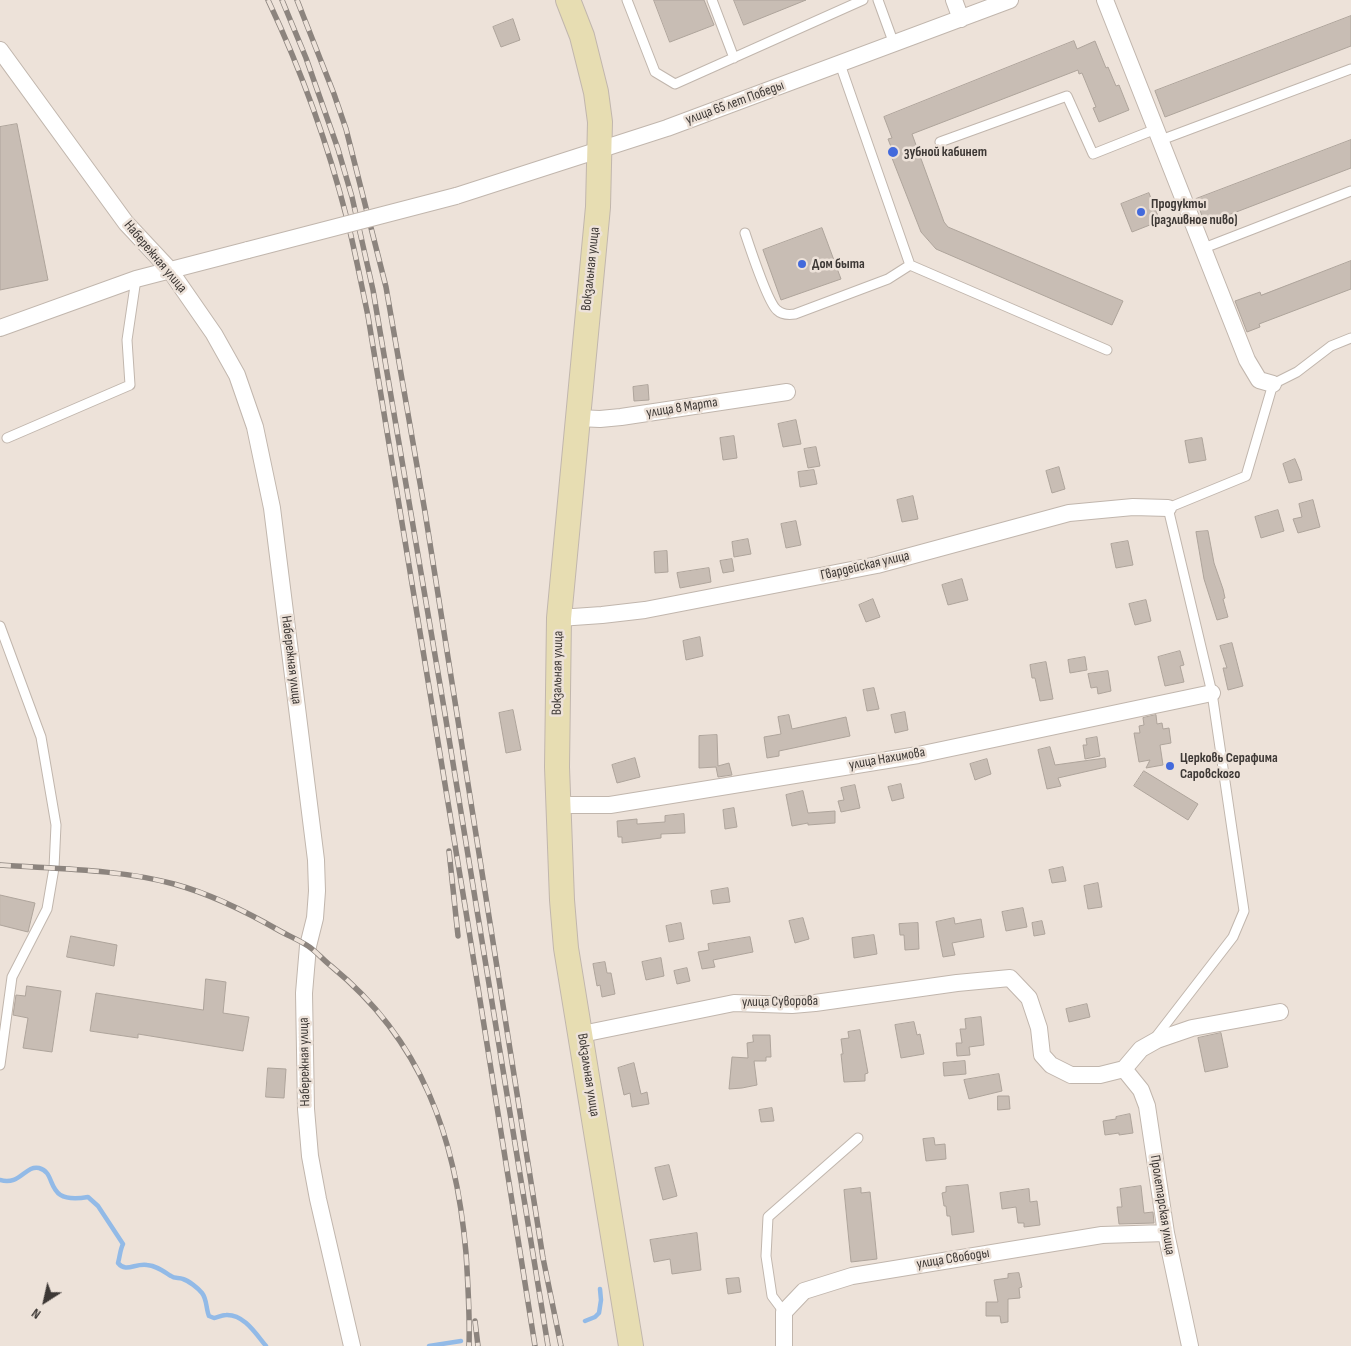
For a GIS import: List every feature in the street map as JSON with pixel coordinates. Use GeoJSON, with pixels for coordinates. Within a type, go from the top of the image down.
{"type":"FeatureCollection","features":[{"type":"Feature","properties":{"kind":"main road","name":"Вокзальная улица"},"geometry":{"type":"LineString","coordinates":[[568,0],[582,36],[596,92],[600,122],[600,149],[598,207],[559,618],[557,720],[562,900],[565,938],[631,1346]]}},
{"type":"Feature","properties":{"kind":"street"},"geometry":{"type":"LineString","coordinates":[[954,0],[962,19]]}},
{"type":"Feature","properties":{"kind":"street","name":"улица 65 лет Победы"},"geometry":{"type":"LineString","coordinates":[[0,328],[169,269],[456,196],[667,128],[1010,0]]}},
{"type":"Feature","properties":{"kind":"street"},"geometry":{"type":"LineString","coordinates":[[1104,0],[1247,360],[1259,380],[1273,384]]}},
{"type":"Feature","properties":{"kind":"street","name":"Набережная улица"},"geometry":{"type":"LineString","coordinates":[[0,50],[126,224],[169,269],[214,334],[237,375],[255,427],[272,508],[313,836],[317,891],[315,918],[308,946],[304,993],[306,1090],[310,1156],[352,1346]]}},
{"type":"Feature","properties":{"kind":"street","name":"улица 8 Марта"},"geometry":{"type":"LineString","coordinates":[[577,418],[600,419],[621,417],[787,392]]}},
{"type":"Feature","properties":{"kind":"street","name":"Гвардейская улица"},"geometry":{"type":"LineString","coordinates":[[559,618],[645,610],[877,565],[1069,513],[1133,507],[1168,508]]}},
{"type":"Feature","properties":{"kind":"street","name":"улица Нахимова"},"geometry":{"type":"LineString","coordinates":[[558,805],[610,805],[918,755],[1212,693]]}},
{"type":"Feature","properties":{"kind":"street","name":"улица Суворова"},"geometry":{"type":"LineString","coordinates":[[582,1034],[734,1003],[792,1005],[815,1003],[958,983],[1010,978],[1029,998],[1039,1028],[1042,1055],[1051,1065],[1071,1075],[1100,1075],[1124,1069]]}},
{"type":"Feature","properties":{"kind":"street"},"geometry":{"type":"LineString","coordinates":[[1124,1069],[1141,1050],[1151,1044],[1192,1028],[1280,1012]]}},
{"type":"Feature","properties":{"kind":"street","name":"Пролетарская улица"},"geometry":{"type":"LineString","coordinates":[[1124,1069],[1141,1090],[1146,1106],[1166,1233],[1190,1346]]}},
{"type":"Feature","properties":{"kind":"street","name":"улица Свободы"},"geometry":{"type":"LineString","coordinates":[[784,1312],[804,1291],[852,1276],[1102,1235],[1166,1233]]}},
{"type":"Feature","properties":{"kind":"street"},"geometry":{"type":"LineString","coordinates":[[784,1312],[784,1346]]}},
{"type":"Feature","properties":{"kind":"lane"},"geometry":{"type":"LineString","coordinates":[[627,0],[654,72],[675,84],[863,0]]}},
{"type":"Feature","properties":{"kind":"lane"},"geometry":{"type":"LineString","coordinates":[[712,0],[734,58]]}},
{"type":"Feature","properties":{"kind":"lane"},"geometry":{"type":"LineString","coordinates":[[878,0],[894,44]]}},
{"type":"Feature","properties":{"kind":"lane"},"geometry":{"type":"LineString","coordinates":[[840,64],[910,265],[1107,350]]}},
{"type":"Feature","properties":{"kind":"lane"},"geometry":{"type":"LineString","coordinates":[[940,142],[1068,96],[1093,154],[1159,135],[1351,68]]}},
{"type":"Feature","properties":{"kind":"lane"},"geometry":{"type":"LineString","coordinates":[[1204,248],[1351,191]]}},
{"type":"Feature","properties":{"kind":"lane"},"geometry":{"type":"LineString","coordinates":[[745,233],[772,305],[782,314],[795,314],[888,279],[910,265]]}},
{"type":"Feature","properties":{"kind":"lane"},"geometry":{"type":"LineString","coordinates":[[7,438],[130,385],[127,340],[136,279]]}},
{"type":"Feature","properties":{"kind":"lane"},"geometry":{"type":"LineString","coordinates":[[1151,1044],[1233,937],[1244,911],[1212,693],[1168,508],[1246,476],[1273,384],[1297,372],[1331,346],[1351,338]]}},
{"type":"Feature","properties":{"kind":"lane"},"geometry":{"type":"LineString","coordinates":[[0,626],[41,736],[56,825],[54,868],[47,909],[12,977],[0,1065]]}},
{"type":"Feature","properties":{"kind":"lane"},"geometry":{"type":"LineString","coordinates":[[784,1312],[772,1296],[766,1256],[768,1217],[858,1138]]}},
{"type":"Feature","properties":{"kind":"building"},"geometry":{"type":"Polygon","coordinates":[[[654,0],[704,0],[714,25],[670,42],[654,0]]]}},
{"type":"Feature","properties":{"kind":"building"},"geometry":{"type":"Polygon","coordinates":[[[734,0],[806,0],[744,25],[734,0]]]}},
{"type":"Feature","properties":{"kind":"building"},"geometry":{"type":"Polygon","coordinates":[[[1351,16],[1351,46],[1165,117],[1155,91],[1351,16]]]}},
{"type":"Feature","properties":{"kind":"building"},"geometry":{"type":"Polygon","coordinates":[[[513,19],[520,40],[501,47],[493,27],[513,19]]]}},
{"type":"Feature","properties":{"kind":"building"},"geometry":{"type":"Polygon","coordinates":[[[1074,41],[1077,49],[1095,41],[1106,68],[1108,67],[1116,86],[1119,85],[1129,110],[1099,122],[1093,108],[1096,107],[1082,73],[1079,74],[1078,70],[912,134],[944,222],[948,227],[1123,301],[1112,325],[936,249],[921,232],[890,153],[893,152],[888,139],[892,138],[884,117],[1074,41]]]}},
{"type":"Feature","properties":{"kind":"building"},"geometry":{"type":"Polygon","coordinates":[[[17,124],[48,280],[0,290],[0,127],[17,124]]]}},
{"type":"Feature","properties":{"kind":"building"},"geometry":{"type":"Polygon","coordinates":[[[1351,140],[1351,168],[1205,224],[1196,199],[1351,140]]]}},
{"type":"Feature","properties":{"kind":"building","name":"Продукты (разливное пиво)"},"geometry":{"type":"Polygon","coordinates":[[[1149,193],[1160,221],[1132,232],[1121,204],[1149,193]]]}},
{"type":"Feature","properties":{"kind":"building","name":"Дом быта"},"geometry":{"type":"Polygon","coordinates":[[[822,228],[841,279],[781,300],[763,250],[822,228]]]}},
{"type":"Feature","properties":{"kind":"building"},"geometry":{"type":"Polygon","coordinates":[[[1351,261],[1351,289],[1259,324],[1260,327],[1247,332],[1235,301],[1260,292],[1261,295],[1351,261]]]}},
{"type":"Feature","properties":{"kind":"building"},"geometry":{"type":"Polygon","coordinates":[[[648,385],[649,400],[634,401],[633,387],[648,385]]]}},
{"type":"Feature","properties":{"kind":"building"},"geometry":{"type":"Polygon","coordinates":[[[796,420],[801,444],[783,447],[778,424],[796,420]]]}},
{"type":"Feature","properties":{"kind":"building"},"geometry":{"type":"Polygon","coordinates":[[[734,436],[737,458],[723,460],[720,438],[734,436]]]}},
{"type":"Feature","properties":{"kind":"building"},"geometry":{"type":"Polygon","coordinates":[[[1202,438],[1206,460],[1189,463],[1185,441],[1202,438]]]}},
{"type":"Feature","properties":{"kind":"building"},"geometry":{"type":"Polygon","coordinates":[[[816,447],[820,466],[808,468],[804,449],[816,447]]]}},
{"type":"Feature","properties":{"kind":"building"},"geometry":{"type":"Polygon","coordinates":[[[1295,459],[1302,480],[1289,483],[1283,464],[1295,459]]]}},
{"type":"Feature","properties":{"kind":"building"},"geometry":{"type":"Polygon","coordinates":[[[1059,467],[1065,489],[1052,493],[1046,471],[1059,467]]]}},
{"type":"Feature","properties":{"kind":"building"},"geometry":{"type":"Polygon","coordinates":[[[814,470],[817,484],[800,487],[798,472],[814,470]]]}},
{"type":"Feature","properties":{"kind":"building"},"geometry":{"type":"Polygon","coordinates":[[[913,496],[918,519],[902,522],[897,500],[913,496]]]}},
{"type":"Feature","properties":{"kind":"building"},"geometry":{"type":"Polygon","coordinates":[[[1313,500],[1320,527],[1298,533],[1293,519],[1302,517],[1299,504],[1313,500]]]}},
{"type":"Feature","properties":{"kind":"building"},"geometry":{"type":"Polygon","coordinates":[[[1278,510],[1284,531],[1261,538],[1255,517],[1278,510]]]}},
{"type":"Feature","properties":{"kind":"building"},"geometry":{"type":"Polygon","coordinates":[[[796,521],[801,545],[786,548],[781,524],[796,521]]]}},
{"type":"Feature","properties":{"kind":"building"},"geometry":{"type":"Polygon","coordinates":[[[1208,531],[1228,617],[1217,620],[1204,579],[1196,532],[1208,531]]]}},
{"type":"Feature","properties":{"kind":"building"},"geometry":{"type":"Polygon","coordinates":[[[748,539],[751,554],[734,557],[732,542],[748,539]]]}},
{"type":"Feature","properties":{"kind":"building"},"geometry":{"type":"Polygon","coordinates":[[[1128,541],[1133,565],[1116,568],[1111,544],[1128,541]]]}},
{"type":"Feature","properties":{"kind":"building"},"geometry":{"type":"Polygon","coordinates":[[[667,551],[668,572],[655,573],[654,552],[667,551]]]}},
{"type":"Feature","properties":{"kind":"building"},"geometry":{"type":"Polygon","coordinates":[[[732,559],[734,571],[723,573],[720,561],[732,559]]]}},
{"type":"Feature","properties":{"kind":"building"},"geometry":{"type":"Polygon","coordinates":[[[709,568],[711,582],[680,588],[677,573],[709,568]]]}},
{"type":"Feature","properties":{"kind":"building"},"geometry":{"type":"Polygon","coordinates":[[[962,579],[968,600],[948,605],[942,585],[962,579]]]}},
{"type":"Feature","properties":{"kind":"building"},"geometry":{"type":"Polygon","coordinates":[[[873,599],[880,617],[866,622],[859,605],[873,599]]]}},
{"type":"Feature","properties":{"kind":"building"},"geometry":{"type":"Polygon","coordinates":[[[1146,600],[1151,621],[1135,625],[1129,604],[1146,600]]]}},
{"type":"Feature","properties":{"kind":"building"},"geometry":{"type":"Polygon","coordinates":[[[700,637],[703,656],[686,660],[683,641],[700,637]]]}},
{"type":"Feature","properties":{"kind":"building"},"geometry":{"type":"Polygon","coordinates":[[[1232,643],[1243,686],[1228,690],[1223,668],[1227,668],[1220,646],[1232,643]]]}},
{"type":"Feature","properties":{"kind":"building"},"geometry":{"type":"Polygon","coordinates":[[[1180,651],[1184,665],[1180,666],[1184,682],[1165,686],[1158,657],[1180,651]]]}},
{"type":"Feature","properties":{"kind":"building"},"geometry":{"type":"Polygon","coordinates":[[[1085,657],[1087,670],[1070,673],[1068,660],[1085,657]]]}},
{"type":"Feature","properties":{"kind":"building"},"geometry":{"type":"Polygon","coordinates":[[[1046,662],[1053,699],[1040,701],[1035,678],[1032,678],[1030,665],[1046,662]]]}},
{"type":"Feature","properties":{"kind":"building"},"geometry":{"type":"Polygon","coordinates":[[[1108,671],[1111,691],[1098,694],[1097,687],[1091,688],[1088,674],[1108,671]]]}},
{"type":"Feature","properties":{"kind":"building"},"geometry":{"type":"Polygon","coordinates":[[[874,688],[879,709],[867,711],[863,690],[874,688]]]}},
{"type":"Feature","properties":{"kind":"building"},"geometry":{"type":"Polygon","coordinates":[[[513,710],[521,750],[506,753],[499,713],[513,710]]]}},
{"type":"Feature","properties":{"kind":"building"},"geometry":{"type":"Polygon","coordinates":[[[905,712],[908,730],[895,733],[891,715],[905,712]]]}},
{"type":"Feature","properties":{"kind":"building"},"geometry":{"type":"Polygon","coordinates":[[[789,715],[792,729],[846,717],[850,736],[779,751],[779,756],[767,758],[764,737],[781,734],[778,717],[789,715]]]}},
{"type":"Feature","properties":{"kind":"building"},"geometry":{"type":"Polygon","coordinates":[[[1156,715],[1157,724],[1162,723],[1163,729],[1169,728],[1171,743],[1160,745],[1163,765],[1146,768],[1150,760],[1139,762],[1134,733],[1140,733],[1139,726],[1144,725],[1143,718],[1156,715]]]}},
{"type":"Feature","properties":{"kind":"building"},"geometry":{"type":"Polygon","coordinates":[[[717,735],[718,766],[729,763],[732,775],[718,777],[716,767],[699,768],[699,736],[717,735]]]}},
{"type":"Feature","properties":{"kind":"building"},"geometry":{"type":"Polygon","coordinates":[[[1097,737],[1100,756],[1085,759],[1083,745],[1087,745],[1086,739],[1097,737]]]}},
{"type":"Feature","properties":{"kind":"building"},"geometry":{"type":"Polygon","coordinates":[[[1050,747],[1055,765],[1105,758],[1106,767],[1058,778],[1061,786],[1047,789],[1038,750],[1050,747]]]}},
{"type":"Feature","properties":{"kind":"building"},"geometry":{"type":"Polygon","coordinates":[[[635,758],[640,777],[617,783],[612,765],[635,758]]]}},
{"type":"Feature","properties":{"kind":"building"},"geometry":{"type":"Polygon","coordinates":[[[987,759],[991,774],[975,780],[970,764],[987,759]]]}},
{"type":"Feature","properties":{"kind":"building"},"geometry":{"type":"Polygon","coordinates":[[[1144,771],[1198,804],[1188,820],[1134,786],[1144,771]]]}},
{"type":"Feature","properties":{"kind":"building"},"geometry":{"type":"Polygon","coordinates":[[[901,784],[904,798],[892,801],[888,787],[901,784]]]}},
{"type":"Feature","properties":{"kind":"building"},"geometry":{"type":"Polygon","coordinates":[[[855,785],[860,808],[841,812],[838,801],[844,800],[841,788],[855,785]]]}},
{"type":"Feature","properties":{"kind":"building"},"geometry":{"type":"Polygon","coordinates":[[[803,791],[808,813],[835,811],[835,823],[808,825],[808,823],[792,826],[786,795],[803,791]]]}},
{"type":"Feature","properties":{"kind":"building"},"geometry":{"type":"Polygon","coordinates":[[[734,808],[737,827],[725,829],[723,810],[734,808]]]}},
{"type":"Feature","properties":{"kind":"building"},"geometry":{"type":"Polygon","coordinates":[[[684,814],[685,833],[661,834],[661,838],[622,843],[622,837],[618,837],[617,821],[637,819],[637,824],[665,822],[665,816],[684,814]]]}},
{"type":"Feature","properties":{"kind":"building"},"geometry":{"type":"Polygon","coordinates":[[[1063,867],[1066,881],[1052,883],[1049,870],[1063,867]]]}},
{"type":"Feature","properties":{"kind":"building"},"geometry":{"type":"Polygon","coordinates":[[[1098,883],[1102,907],[1088,909],[1084,886],[1098,883]]]}},
{"type":"Feature","properties":{"kind":"building"},"geometry":{"type":"Polygon","coordinates":[[[728,888],[730,902],[713,904],[711,891],[728,888]]]}},
{"type":"Feature","properties":{"kind":"building"},"geometry":{"type":"Polygon","coordinates":[[[0,895],[35,903],[28,932],[0,925],[0,895]]]}},
{"type":"Feature","properties":{"kind":"building"},"geometry":{"type":"Polygon","coordinates":[[[1023,908],[1027,927],[1006,931],[1002,912],[1023,908]]]}},
{"type":"Feature","properties":{"kind":"building"},"geometry":{"type":"Polygon","coordinates":[[[803,918],[809,939],[795,943],[789,921],[803,918]]]}},
{"type":"Feature","properties":{"kind":"building"},"geometry":{"type":"Polygon","coordinates":[[[954,918],[955,924],[981,919],[984,937],[952,943],[955,955],[943,957],[936,922],[954,918]]]}},
{"type":"Feature","properties":{"kind":"building"},"geometry":{"type":"Polygon","coordinates":[[[1042,921],[1045,934],[1034,936],[1032,923],[1042,921]]]}},
{"type":"Feature","properties":{"kind":"building"},"geometry":{"type":"Polygon","coordinates":[[[681,923],[684,939],[669,942],[666,926],[681,923]]]}},
{"type":"Feature","properties":{"kind":"building"},"geometry":{"type":"Polygon","coordinates":[[[918,923],[919,949],[905,950],[904,935],[900,935],[899,924],[918,923]]]}},
{"type":"Feature","properties":{"kind":"building"},"geometry":{"type":"Polygon","coordinates":[[[874,935],[877,954],[854,958],[852,938],[874,935]]]}},
{"type":"Feature","properties":{"kind":"building"},"geometry":{"type":"Polygon","coordinates":[[[71,936],[117,945],[114,966],[67,957],[71,936]]]}},
{"type":"Feature","properties":{"kind":"building"},"geometry":{"type":"Polygon","coordinates":[[[750,937],[753,952],[713,960],[715,967],[702,969],[698,952],[709,950],[708,944],[750,937]]]}},
{"type":"Feature","properties":{"kind":"building"},"geometry":{"type":"Polygon","coordinates":[[[661,958],[664,976],[646,980],[642,962],[661,958]]]}},
{"type":"Feature","properties":{"kind":"building"},"geometry":{"type":"Polygon","coordinates":[[[605,962],[607,973],[611,973],[615,994],[602,997],[600,985],[597,986],[593,964],[605,962]]]}},
{"type":"Feature","properties":{"kind":"building"},"geometry":{"type":"Polygon","coordinates":[[[687,968],[690,981],[677,984],[674,971],[687,968]]]}},
{"type":"Feature","properties":{"kind":"building"},"geometry":{"type":"Polygon","coordinates":[[[206,979],[226,982],[223,1013],[249,1017],[243,1051],[138,1034],[138,1038],[90,1031],[96,993],[203,1010],[206,979]]]}},
{"type":"Feature","properties":{"kind":"building"},"geometry":{"type":"Polygon","coordinates":[[[27,986],[61,991],[52,1052],[23,1048],[28,1018],[13,1015],[16,995],[25,996],[27,986]]]}},
{"type":"Feature","properties":{"kind":"building"},"geometry":{"type":"Polygon","coordinates":[[[1087,1004],[1090,1017],[1069,1022],[1066,1009],[1087,1004]]]}},
{"type":"Feature","properties":{"kind":"building"},"geometry":{"type":"Polygon","coordinates":[[[981,1017],[984,1045],[969,1047],[970,1055],[957,1056],[956,1043],[962,1043],[960,1029],[966,1029],[965,1019],[981,1017]]]}},
{"type":"Feature","properties":{"kind":"building"},"geometry":{"type":"Polygon","coordinates":[[[914,1022],[917,1035],[920,1034],[924,1054],[901,1058],[895,1025],[914,1022]]]}},
{"type":"Feature","properties":{"kind":"building"},"geometry":{"type":"Polygon","coordinates":[[[860,1030],[868,1073],[865,1074],[865,1081],[844,1082],[841,1039],[849,1038],[848,1032],[860,1030]]]}},
{"type":"Feature","properties":{"kind":"building"},"geometry":{"type":"Polygon","coordinates":[[[1221,1033],[1228,1067],[1205,1072],[1198,1038],[1221,1033]]]}},
{"type":"Feature","properties":{"kind":"building"},"geometry":{"type":"Polygon","coordinates":[[[753,1035],[770,1035],[771,1057],[766,1057],[766,1061],[754,1061],[757,1085],[729,1089],[732,1057],[748,1058],[747,1043],[753,1042],[753,1035]]]}},
{"type":"Feature","properties":{"kind":"building"},"geometry":{"type":"Polygon","coordinates":[[[965,1061],[966,1074],[944,1076],[943,1063],[965,1061]]]}},
{"type":"Feature","properties":{"kind":"building"},"geometry":{"type":"Polygon","coordinates":[[[634,1063],[641,1094],[647,1092],[649,1104],[632,1107],[630,1093],[624,1095],[618,1068],[634,1063]]]}},
{"type":"Feature","properties":{"kind":"building"},"geometry":{"type":"Polygon","coordinates":[[[268,1068],[286,1069],[284,1098],[266,1097],[268,1068]]]}},
{"type":"Feature","properties":{"kind":"building"},"geometry":{"type":"Polygon","coordinates":[[[999,1074],[1002,1091],[969,1099],[964,1080],[999,1074]]]}},
{"type":"Feature","properties":{"kind":"building"},"geometry":{"type":"Polygon","coordinates":[[[998,1096],[1009,1096],[1010,1109],[998,1110],[998,1096]]]}},
{"type":"Feature","properties":{"kind":"building"},"geometry":{"type":"Polygon","coordinates":[[[772,1108],[774,1121],[761,1122],[759,1110],[772,1108]]]}},
{"type":"Feature","properties":{"kind":"building"},"geometry":{"type":"Polygon","coordinates":[[[1130,1114],[1133,1133],[1105,1135],[1103,1121],[1130,1114]]]}},
{"type":"Feature","properties":{"kind":"building"},"geometry":{"type":"Polygon","coordinates":[[[934,1138],[935,1145],[945,1144],[946,1159],[926,1161],[923,1139],[934,1138]]]}},
{"type":"Feature","properties":{"kind":"building"},"geometry":{"type":"Polygon","coordinates":[[[669,1165],[677,1196],[663,1200],[655,1168],[669,1165]]]}},
{"type":"Feature","properties":{"kind":"building"},"geometry":{"type":"Polygon","coordinates":[[[968,1185],[974,1232],[952,1235],[950,1216],[947,1216],[942,1193],[946,1192],[946,1187],[968,1185]]]}},
{"type":"Feature","properties":{"kind":"building"},"geometry":{"type":"Polygon","coordinates":[[[1141,1186],[1144,1213],[1153,1212],[1154,1223],[1119,1224],[1117,1207],[1122,1207],[1120,1189],[1141,1186]]]}},
{"type":"Feature","properties":{"kind":"building"},"geometry":{"type":"Polygon","coordinates":[[[861,1188],[861,1193],[870,1192],[877,1259],[851,1262],[844,1190],[861,1188]]]}},
{"type":"Feature","properties":{"kind":"building"},"geometry":{"type":"Polygon","coordinates":[[[1029,1189],[1030,1202],[1037,1201],[1040,1225],[1024,1227],[1024,1223],[1018,1223],[1016,1207],[1002,1209],[1000,1193],[1029,1189]]]}},
{"type":"Feature","properties":{"kind":"building"},"geometry":{"type":"Polygon","coordinates":[[[697,1233],[701,1270],[672,1274],[670,1259],[654,1262],[650,1240],[697,1233]]]}},
{"type":"Feature","properties":{"kind":"building"},"geometry":{"type":"Polygon","coordinates":[[[1019,1273],[1022,1287],[1019,1288],[1020,1298],[1008,1299],[1008,1322],[1001,1323],[1000,1316],[986,1316],[986,1302],[998,1302],[994,1280],[1008,1278],[1008,1274],[1019,1273]]]}},
{"type":"Feature","properties":{"kind":"building"},"geometry":{"type":"Polygon","coordinates":[[[739,1278],[741,1292],[728,1294],[726,1279],[739,1278]]]}},
{"type":"Feature","properties":{"kind":"waterway"},"geometry":{"type":"LineString","coordinates":[[0,1180],[13,1180],[30,1169],[39,1168],[45,1171],[58,1193],[64,1197],[88,1197],[98,1206],[123,1244],[118,1263],[121,1266],[128,1268],[143,1265],[151,1266],[160,1269],[172,1277],[188,1281],[204,1295],[209,1316],[214,1318],[226,1315],[244,1321],[266,1346]]}},
{"type":"Feature","properties":{"kind":"waterway"},"geometry":{"type":"LineString","coordinates":[[585,1321],[599,1313],[600,1289]]}},
{"type":"Feature","properties":{"kind":"waterway"},"geometry":{"type":"LineString","coordinates":[[429,1346],[461,1341]]}},
{"type":"Feature","properties":{"kind":"railway"},"geometry":{"type":"LineString","coordinates":[[268,0],[292,53],[340,191],[368,316],[535,1346]]}},
{"type":"Feature","properties":{"kind":"railway"},"geometry":{"type":"LineString","coordinates":[[282,0],[306,58],[338,149],[352,197],[373,290],[445,714],[548,1346]]}},
{"type":"Feature","properties":{"kind":"railway"},"geometry":{"type":"LineString","coordinates":[[297,0],[346,129],[386,287],[425,512],[543,1258],[561,1346]]}},
{"type":"Feature","properties":{"kind":"railway"},"geometry":{"type":"LineString","coordinates":[[449,851],[458,936]]}},
{"type":"Feature","properties":{"kind":"railway"},"geometry":{"type":"LineString","coordinates":[[0,865],[87,870],[131,875],[174,884],[202,893],[242,910],[308,946],[363,995],[389,1026],[412,1059],[429,1094],[443,1131],[454,1170],[461,1211],[466,1253],[469,1346]]}},
{"type":"Feature","properties":{"kind":"railway"},"geometry":{"type":"LineString","coordinates":[[475,1321],[478,1346]]}},
{"type":"Feature","properties":{"kind":"place","name":"зубной кабинет"},"geometry":{"type":"Point","coordinates":[893,152]}},
{"type":"Feature","properties":{"kind":"place","name":"Продукты (разливное пиво)"},"geometry":{"type":"Point","coordinates":[1141,212]}},
{"type":"Feature","properties":{"kind":"place","name":"Дом быта"},"geometry":{"type":"Point","coordinates":[802,264]}},
{"type":"Feature","properties":{"kind":"place","name":"Церковь Серафима Саровского"},"geometry":{"type":"Point","coordinates":[1170,766]}}]}
